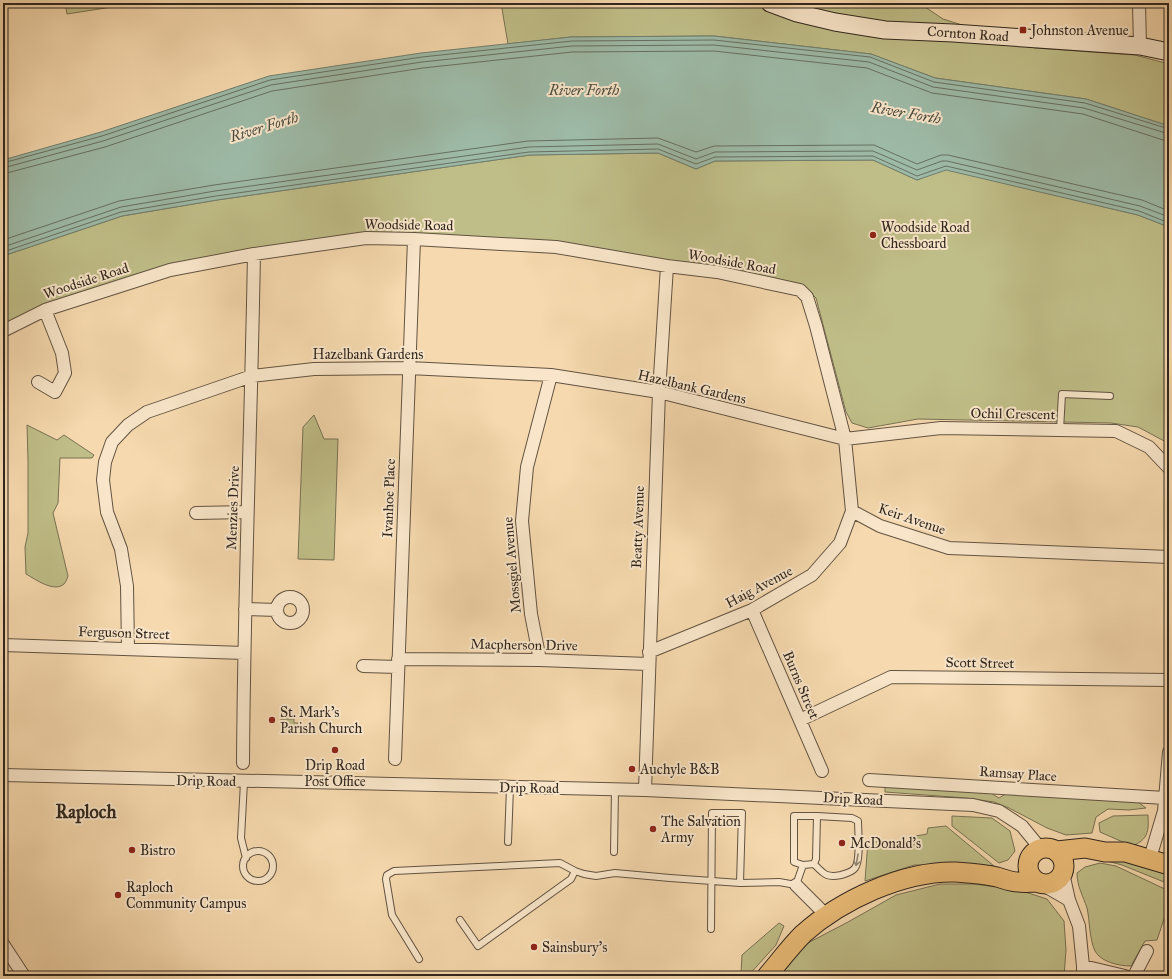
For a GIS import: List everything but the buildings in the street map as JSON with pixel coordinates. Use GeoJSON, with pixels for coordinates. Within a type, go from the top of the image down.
{"type":"FeatureCollection","features":[{"type":"Feature","properties":{"kind":"main road","name":"Cornton Road"},"geometry":{"type":"LineString","coordinates":[[770,3],[797,13],[835,22],[885,30],[954,33],[1140,46],[1169,52]]}},
{"type":"Feature","properties":{"kind":"main road"},"geometry":{"type":"LineString","coordinates":[[996,877],[1042,853],[1085,848],[1105,852],[1125,852],[1150,858],[1169,865]]}},
{"type":"Feature","properties":{"kind":"main road"},"geometry":{"type":"LineString","coordinates":[[767,976],[802,935],[826,916],[867,893],[885,885],[929,875],[954,872],[996,877],[1017,882],[1051,884],[1059,880],[1064,872],[1076,862],[1105,852]]}},
{"type":"Feature","properties":{"kind":"main road"},"geometry":{"type":"LineString","coordinates":[[1042,853],[1063,857],[1065,866],[1064,872]]}},
{"type":"Feature","properties":{"kind":"main road"},"geometry":{"type":"LineString","coordinates":[[1040,883],[1030,876],[1027,868],[1042,853]]}},
{"type":"Feature","properties":{"kind":"street"},"geometry":{"type":"LineString","coordinates":[[1139,3],[1140,46]]}},
{"type":"Feature","properties":{"kind":"street","name":"Woodside Road"},"geometry":{"type":"LineString","coordinates":[[3,332],[45,310],[170,270],[254,254],[366,238],[414,239],[556,247],[667,266],[717,272],[800,290],[808,297],[845,439]]}},
{"type":"Feature","properties":{"kind":"street","name":"Ivanhoe Place"},"geometry":{"type":"LineString","coordinates":[[395,759],[414,239]]}},
{"type":"Feature","properties":{"kind":"street","name":"Menzies Drive"},"geometry":{"type":"LineString","coordinates":[[243,764],[247,512],[252,376],[254,254]]}},
{"type":"Feature","properties":{"kind":"street","name":"Beatty Avenue"},"geometry":{"type":"LineString","coordinates":[[645,790],[648,658],[659,392],[667,266]]}},
{"type":"Feature","properties":{"kind":"street"},"geometry":{"type":"LineString","coordinates":[[38,382],[55,392],[65,373],[62,353],[45,310]]}},
{"type":"Feature","properties":{"kind":"street","name":"Hazelbank Gardens"},"geometry":{"type":"LineString","coordinates":[[128,648],[127,586],[121,549],[107,512],[103,480],[104,462],[112,442],[128,425],[147,412],[252,376],[314,369],[409,368],[551,375],[659,392],[845,439]]}},
{"type":"Feature","properties":{"kind":"street","name":"Mossgiel Avenue"},"geometry":{"type":"LineString","coordinates":[[540,660],[531,614],[522,521],[527,467],[551,375]]}},
{"type":"Feature","properties":{"kind":"street","name":"Ochil Crescent"},"geometry":{"type":"LineString","coordinates":[[845,439],[941,428],[1116,431],[1149,447],[1169,468]]}},
{"type":"Feature","properties":{"kind":"street"},"geometry":{"type":"LineString","coordinates":[[845,439],[852,511]]}},
{"type":"Feature","properties":{"kind":"street","name":"Haig Avenue"},"geometry":{"type":"LineString","coordinates":[[648,658],[752,610],[812,575],[840,543],[852,511]]}},
{"type":"Feature","properties":{"kind":"street","name":"Keir Avenue"},"geometry":{"type":"LineString","coordinates":[[852,511],[880,526],[949,548],[1169,558]]}},
{"type":"Feature","properties":{"kind":"street"},"geometry":{"type":"LineString","coordinates":[[196,513],[247,512]]}},
{"type":"Feature","properties":{"kind":"street"},"geometry":{"type":"LineString","coordinates":[[246,609],[277,610]]}},
{"type":"Feature","properties":{"kind":"street","name":"Burns Street"},"geometry":{"type":"LineString","coordinates":[[752,610],[822,771]]}},
{"type":"Feature","properties":{"kind":"street","name":"Ferguson Street"},"geometry":{"type":"LineString","coordinates":[[3,645],[244,653]]}},
{"type":"Feature","properties":{"kind":"street","name":"Macpherson Drive"},"geometry":{"type":"LineString","coordinates":[[363,666],[398,663],[648,658]]}},
{"type":"Feature","properties":{"kind":"street","name":"Scott Street"},"geometry":{"type":"LineString","coordinates":[[800,720],[890,677],[1169,680]]}},
{"type":"Feature","properties":{"kind":"street"},"geometry":{"type":"LineString","coordinates":[[1150,858],[1167,811],[1165,798],[1169,752]]}},
{"type":"Feature","properties":{"kind":"street","name":"Drip Road"},"geometry":{"type":"LineString","coordinates":[[3,775],[244,782],[615,789],[973,805],[999,811],[1022,826],[1042,853]]}},
{"type":"Feature","properties":{"kind":"street","name":"Ramsay Place"},"geometry":{"type":"LineString","coordinates":[[869,780],[1165,798]]}},
{"type":"Feature","properties":{"kind":"street"},"geometry":{"type":"LineString","coordinates":[[1064,872],[1070,900],[1079,926],[1083,971],[1125,976]]}},
{"type":"Feature","properties":{"kind":"street"},"geometry":{"type":"LineString","coordinates":[[1040,883],[1070,900]]}},
{"type":"Feature","properties":{"kind":"street"},"geometry":{"type":"LineString","coordinates":[[796,885],[826,916]]}},
{"type":"Feature","properties":{"kind":"street"},"geometry":{"type":"LineString","coordinates":[[3,944],[24,976]]}},
{"type":"Feature","properties":{"kind":"street"},"geometry":{"type":"LineString","coordinates":[[1134,976],[1147,951]]}},
{"type":"Feature","properties":{"kind":"lane"},"geometry":{"type":"LineString","coordinates":[[1060,430],[1062,394],[1110,396]]}},
{"type":"Feature","properties":{"kind":"lane"},"geometry":{"type":"LineString","coordinates":[[244,782],[241,838],[246,858],[243,870],[252,880],[261,881],[268,876],[272,868],[272,863],[267,855],[254,852],[246,858]]}},
{"type":"Feature","properties":{"kind":"lane"},"geometry":{"type":"LineString","coordinates":[[508,842],[510,787]]}},
{"type":"Feature","properties":{"kind":"lane"},"geometry":{"type":"LineString","coordinates":[[614,852],[615,789]]}},
{"type":"Feature","properties":{"kind":"lane"},"geometry":{"type":"LineString","coordinates":[[711,929],[712,813],[742,813],[740,883]]}},
{"type":"Feature","properties":{"kind":"lane"},"geometry":{"type":"LineString","coordinates":[[794,816],[852,818],[858,821],[858,861],[855,868],[846,874],[832,877],[824,874],[814,864],[803,865],[794,862],[794,816]]}},
{"type":"Feature","properties":{"kind":"lane"},"geometry":{"type":"LineString","coordinates":[[814,864],[816,859],[817,816]]}},
{"type":"Feature","properties":{"kind":"lane"},"geometry":{"type":"LineString","coordinates":[[419,959],[392,915],[386,879],[388,875],[394,871],[560,863],[584,874],[596,876],[615,873],[740,883],[779,882],[796,885],[803,865]]}},
{"type":"Feature","properties":{"kind":"lane"},"geometry":{"type":"LineString","coordinates":[[460,920],[478,946],[571,879],[575,870]]}},
{"type":"Feature","properties":{"kind":"shaded area"},"geometry":{"type":"Polygon","coordinates":[[[65,3],[138,3],[67,14],[65,3]]]}},
{"type":"Feature","properties":{"kind":"shaded area"},"geometry":{"type":"Polygon","coordinates":[[[501,3],[919,3],[943,19],[1035,48],[1135,55],[1169,64],[1169,126],[1086,99],[935,78],[871,54],[714,36],[571,37],[508,44],[501,3]]]}},
{"type":"Feature","properties":{"kind":"shaded area"},"geometry":{"type":"Polygon","coordinates":[[[658,153],[696,169],[715,161],[873,160],[917,180],[945,169],[1138,215],[1169,227],[1169,440],[1166,442],[1138,427],[1111,423],[918,419],[868,428],[852,423],[846,412],[816,298],[808,290],[760,277],[553,244],[356,237],[149,273],[3,329],[3,256],[122,216],[217,200],[530,155],[658,153]]]}},
{"type":"Feature","properties":{"kind":"shaded area"},"geometry":{"type":"Polygon","coordinates":[[[314,415],[324,439],[338,439],[334,560],[298,559],[303,427],[314,415]]]}},
{"type":"Feature","properties":{"kind":"shaded area"},"geometry":{"type":"Polygon","coordinates":[[[27,425],[57,440],[64,435],[94,455],[92,458],[60,458],[58,503],[53,513],[68,576],[65,583],[55,587],[39,582],[26,574],[25,547],[28,533],[27,425]]]}},
{"type":"Feature","properties":{"kind":"shaded area"},"geometry":{"type":"Polygon","coordinates":[[[281,719],[294,719],[294,723],[298,723],[298,730],[281,730],[281,719]]]}},
{"type":"Feature","properties":{"kind":"shaded area"},"geometry":{"type":"Polygon","coordinates":[[[885,787],[970,788],[989,792],[999,798],[1009,792],[1138,802],[1146,808],[1129,810],[1108,809],[1096,817],[1092,833],[1066,835],[1047,828],[1009,808],[994,802],[966,798],[885,792],[885,787]]]}},
{"type":"Feature","properties":{"kind":"shaded area"},"geometry":{"type":"Polygon","coordinates":[[[1148,815],[1148,830],[1144,838],[1132,846],[1100,832],[1099,823],[1113,816],[1148,815]]]}},
{"type":"Feature","properties":{"kind":"shaded area"},"geometry":{"type":"Polygon","coordinates":[[[952,816],[992,818],[1010,831],[1015,851],[1008,860],[999,863],[952,826],[952,816]]]}},
{"type":"Feature","properties":{"kind":"shaded area"},"geometry":{"type":"Polygon","coordinates":[[[946,826],[994,866],[963,864],[914,865],[865,881],[868,841],[914,845],[916,836],[927,834],[928,828],[946,826]]]}},
{"type":"Feature","properties":{"kind":"shaded area"},"geometry":{"type":"Polygon","coordinates":[[[1118,857],[1169,872],[1169,884],[1122,865],[1107,861],[1118,857]]]}},
{"type":"Feature","properties":{"kind":"shaded area"},"geometry":{"type":"Polygon","coordinates":[[[1100,863],[1116,866],[1169,891],[1169,904],[1157,940],[1145,941],[1131,966],[1106,961],[1098,955],[1093,946],[1087,908],[1079,887],[1077,873],[1085,867],[1100,863]]]}},
{"type":"Feature","properties":{"kind":"shaded area"},"geometry":{"type":"Polygon","coordinates":[[[940,884],[974,884],[1019,890],[1047,899],[1064,921],[1066,950],[1064,976],[775,976],[804,945],[896,895],[940,884]]]}},
{"type":"Feature","properties":{"kind":"shaded area"},"geometry":{"type":"Polygon","coordinates":[[[779,923],[784,926],[776,945],[748,976],[738,976],[741,974],[742,955],[779,923]]]}},
{"type":"Feature","properties":{"kind":"water","name":"River Forth"},"geometry":{"type":"Polygon","coordinates":[[[714,36],[871,54],[935,78],[1086,99],[1169,126],[1169,227],[1138,215],[946,170],[917,180],[873,160],[715,161],[696,169],[658,153],[530,155],[217,200],[122,216],[3,256],[3,160],[101,132],[269,76],[421,53],[571,37],[714,36]]]}},
{"type":"Feature","properties":{"kind":"place","name":"Johnston Avenue"},"geometry":{"type":"Point","coordinates":[1023,30]}},
{"type":"Feature","properties":{"kind":"place","name":"Woodside Road Chessboard"},"geometry":{"type":"Point","coordinates":[873,235]}},
{"type":"Feature","properties":{"kind":"place","name":"St. Mark's Parish Church"},"geometry":{"type":"Point","coordinates":[272,720]}},
{"type":"Feature","properties":{"kind":"place","name":"Drip Road Post Office"},"geometry":{"type":"Point","coordinates":[335,750]}},
{"type":"Feature","properties":{"kind":"place","name":"Auchyle B&B"},"geometry":{"type":"Point","coordinates":[632,769]}},
{"type":"Feature","properties":{"kind":"place","name":"The Salvation Army"},"geometry":{"type":"Point","coordinates":[653,829]}},
{"type":"Feature","properties":{"kind":"place","name":"McDonald's"},"geometry":{"type":"Point","coordinates":[842,843]}},
{"type":"Feature","properties":{"kind":"place","name":"Bistro"},"geometry":{"type":"Point","coordinates":[132,850]}},
{"type":"Feature","properties":{"kind":"place","name":"Raploch Community Campus"},"geometry":{"type":"Point","coordinates":[118,895]}},
{"type":"Feature","properties":{"kind":"place","name":"Sainsbury's"},"geometry":{"type":"Point","coordinates":[534,947]}},
{"type":"Feature","properties":{"kind":"district","name":"Raploch"},"geometry":{"type":"Point","coordinates":[86,812]}}]}
